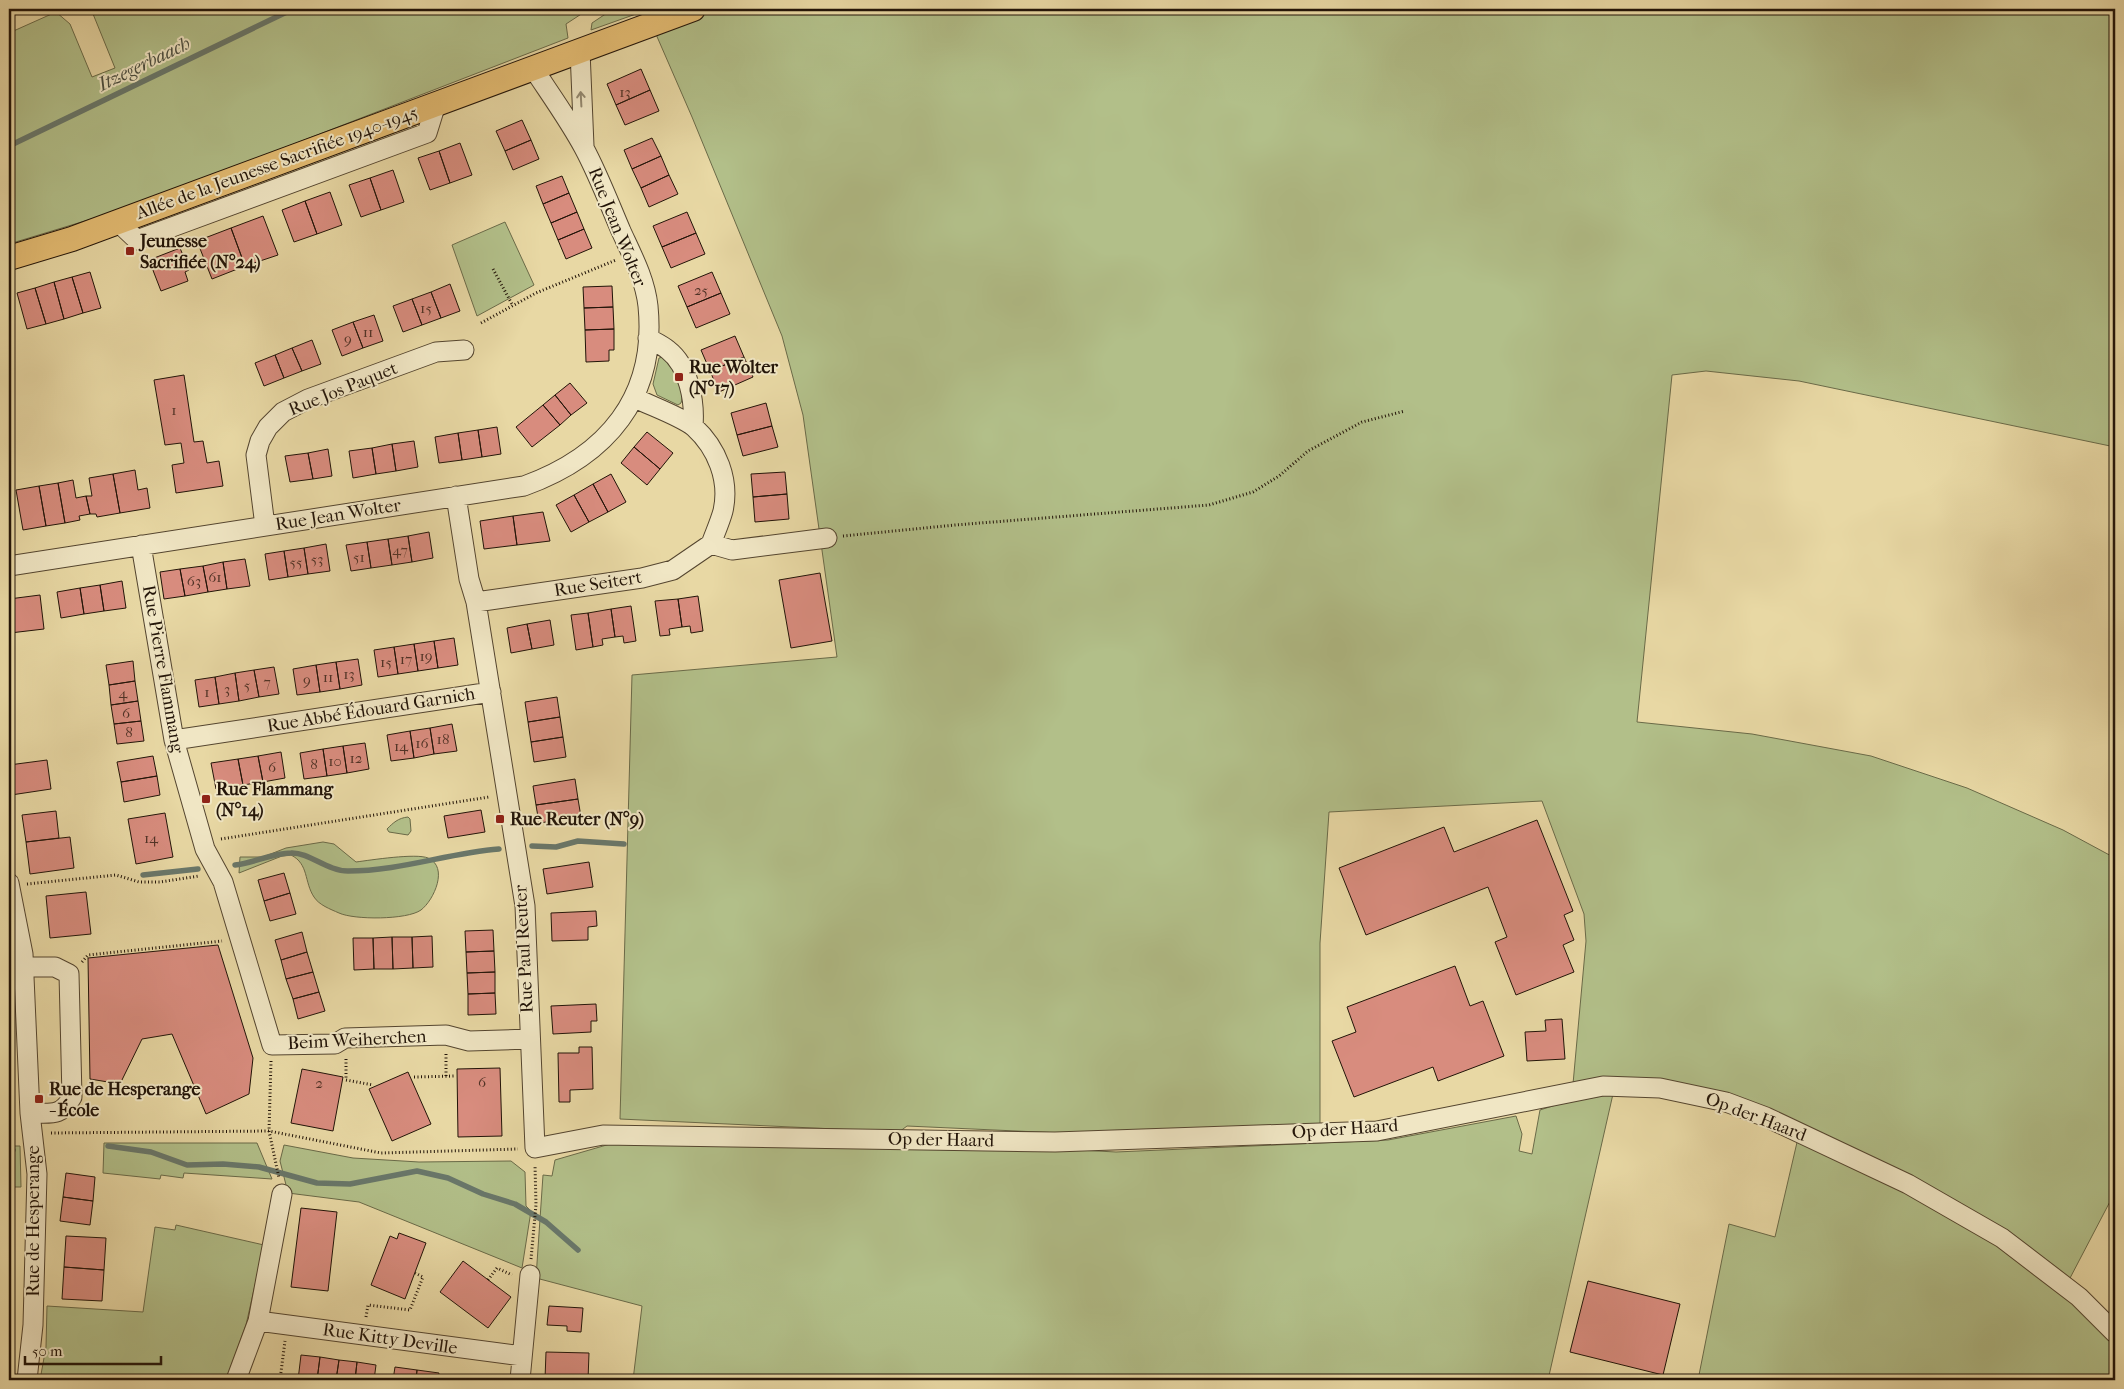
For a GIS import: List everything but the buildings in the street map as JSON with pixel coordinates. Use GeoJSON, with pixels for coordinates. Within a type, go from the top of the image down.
{"type":"FeatureCollection","features":[{"type":"Feature","properties":{"kind":"main road","name":"Allée de la Jeunesse Sacrifiée 1940-1945"},"geometry":{"type":"LineString","coordinates":[[9,258],[72,239],[693,9]]}},
{"type":"Feature","properties":{"kind":"street","name":"Rue Jean Wolter"},"geometry":{"type":"LineString","coordinates":[[580,51],[584,148]]}},
{"type":"Feature","properties":{"kind":"street","name":"Rue Jean Wolter"},"geometry":{"type":"LineString","coordinates":[[9,566],[524,486],[568,467],[607,436],[634,398],[648,338],[648,305],[640,273],[584,148],[533,68]]}},
{"type":"Feature","properties":{"kind":"street"},"geometry":{"type":"LineString","coordinates":[[648,338],[670,351],[688,378],[694,411],[693,426]]}},
{"type":"Feature","properties":{"kind":"street","name":"Rue Jos Paquet"},"geometry":{"type":"LineString","coordinates":[[266,526],[256,455],[260,441],[268,427],[283,412],[308,398],[436,352],[464,350]]}},
{"type":"Feature","properties":{"kind":"street"},"geometry":{"type":"LineString","coordinates":[[634,398],[693,426],[713,448],[722,474],[725,494],[723,512],[711,544],[732,550],[827,538]]}},
{"type":"Feature","properties":{"kind":"street","name":"Rue Abbé Édouard Garnich"},"geometry":{"type":"LineString","coordinates":[[174,740],[491,692],[476,602],[469,579],[456,496]]}},
{"type":"Feature","properties":{"kind":"street","name":"Rue Seitert"},"geometry":{"type":"LineString","coordinates":[[476,602],[642,578],[673,570],[711,544]]}},
{"type":"Feature","properties":{"kind":"street","name":"Rue Pierre Flammang"},"geometry":{"type":"LineString","coordinates":[[141,546],[174,740],[212,844]]}},
{"type":"Feature","properties":{"kind":"street","name":"Rue Paul Reuter"},"geometry":{"type":"LineString","coordinates":[[491,692],[525,906],[535,1148]]}},
{"type":"Feature","properties":{"kind":"street","name":"Beim Weiherchen"},"geometry":{"type":"LineString","coordinates":[[212,844],[272,1045],[336,1044],[345,1038],[446,1036],[469,1041],[529,1039]]}},
{"type":"Feature","properties":{"kind":"street","name":"Rue de Hesperange"},"geometry":{"type":"LineString","coordinates":[[15,884],[24,967],[30,1113],[37,1174],[33,1325],[27,1380]]}},
{"type":"Feature","properties":{"kind":"street"},"geometry":{"type":"LineString","coordinates":[[24,967],[55,967],[69,974],[72,1097],[65,1109],[54,1113],[30,1113]]}},
{"type":"Feature","properties":{"kind":"street","name":"Op der Haard"},"geometry":{"type":"LineString","coordinates":[[535,1148],[603,1135],[1055,1142],[1377,1131],[1603,1086],[1660,1088],[1726,1102],[1766,1117],[1908,1184],[2002,1238],[2079,1297],[2115,1333]]}},
{"type":"Feature","properties":{"kind":"street"},"geometry":{"type":"LineString","coordinates":[[236,1380],[258,1322],[282,1194]]}},
{"type":"Feature","properties":{"kind":"street"},"geometry":{"type":"LineString","coordinates":[[520,1380],[529,1278]]}},
{"type":"Feature","properties":{"kind":"street","name":"Rue Kitty Deville"},"geometry":{"type":"LineString","coordinates":[[258,1322],[522,1356]]}},
{"type":"Feature","properties":{"kind":"path"},"geometry":{"type":"LineString","coordinates":[[481,324],[536,293],[617,260]]}},
{"type":"Feature","properties":{"kind":"path"},"geometry":{"type":"LineString","coordinates":[[493,269],[513,306]]}},
{"type":"Feature","properties":{"kind":"path"},"geometry":{"type":"LineString","coordinates":[[827,538],[955,525],[1209,505],[1253,492],[1279,476],[1308,451],[1362,422],[1404,411]]}},
{"type":"Feature","properties":{"kind":"path"},"geometry":{"type":"LineString","coordinates":[[212,844],[507,794]]}},
{"type":"Feature","properties":{"kind":"path"},"geometry":{"type":"LineString","coordinates":[[15,884],[116,875],[140,882],[160,882],[209,874]]}},
{"type":"Feature","properties":{"kind":"path"},"geometry":{"type":"LineString","coordinates":[[69,974],[88,955],[240,939]]}},
{"type":"Feature","properties":{"kind":"path"},"geometry":{"type":"LineString","coordinates":[[272,1045],[269,1131],[276,1162]]}},
{"type":"Feature","properties":{"kind":"path"},"geometry":{"type":"LineString","coordinates":[[346,1066],[346,1080],[373,1085]]}},
{"type":"Feature","properties":{"kind":"path"},"geometry":{"type":"LineString","coordinates":[[414,1077],[454,1076]]}},
{"type":"Feature","properties":{"kind":"path"},"geometry":{"type":"LineString","coordinates":[[46,1133],[269,1131],[381,1153],[535,1148],[536,1205],[529,1278],[497,1268],[488,1280]]}},
{"type":"Feature","properties":{"kind":"path"},"geometry":{"type":"LineString","coordinates":[[363,1335],[368,1305],[410,1310],[423,1277],[415,1274]]}},
{"type":"Feature","properties":{"kind":"path"},"geometry":{"type":"LineString","coordinates":[[280,1380],[287,1325]]}},
{"type":"Feature","properties":{"kind":"green space"},"geometry":{"type":"Polygon","coordinates":[[[91,9],[589,9],[566,24],[568,38],[131,207],[9,244],[9,33],[56,12],[70,24],[92,77],[115,68],[91,9]]]}},
{"type":"Feature","properties":{"kind":"green space"},"geometry":{"type":"Polygon","coordinates":[[[613,9],[650,9],[591,30],[592,23],[613,9]]]}},
{"type":"Feature","properties":{"kind":"green space"},"geometry":{"type":"Polygon","coordinates":[[[716,9],[2115,9],[2115,447],[1799,381],[1706,371],[1672,375],[1637,722],[1752,734],[1871,756],[1967,788],[2063,830],[2115,858],[2115,1192],[2069,1280],[1730,1099],[1573,1084],[1586,941],[1584,914],[1542,801],[1329,812],[1320,943],[1320,1128],[1082,1134],[907,1126],[899,1132],[620,1119],[632,675],[837,657],[803,415],[782,336],[655,32],[716,9]]]}},
{"type":"Feature","properties":{"kind":"green space"},"geometry":{"type":"Polygon","coordinates":[[[505,222],[534,285],[477,316],[452,245],[505,222]]]}},
{"type":"Feature","properties":{"kind":"green space"},"geometry":{"type":"Polygon","coordinates":[[[667,357],[681,385],[682,397],[681,403],[678,405],[657,395],[653,384],[659,358],[667,357]]]}},
{"type":"Feature","properties":{"kind":"green space"},"geometry":{"type":"Polygon","coordinates":[[[408,817],[410,819],[411,831],[408,835],[389,832],[387,829],[394,823],[401,818],[408,817]]]}},
{"type":"Feature","properties":{"kind":"green space"},"geometry":{"type":"Polygon","coordinates":[[[323,842],[334,844],[356,862],[404,857],[428,858],[434,862],[438,869],[437,884],[431,899],[421,910],[404,916],[356,917],[339,913],[319,902],[311,891],[304,868],[291,855],[282,856],[239,873],[240,857],[263,857],[286,848],[323,842]]]}},
{"type":"Feature","properties":{"kind":"green space"},"geometry":{"type":"Polygon","coordinates":[[[1613,1094],[1548,1380],[633,1380],[642,1306],[536,1278],[543,1175],[552,1176],[555,1160],[610,1144],[1040,1148],[1116,1152],[1388,1140],[1516,1116],[1522,1134],[1519,1151],[1532,1154],[1540,1110],[1562,1103],[1613,1094]]]}},
{"type":"Feature","properties":{"kind":"green space"},"geometry":{"type":"Polygon","coordinates":[[[1798,1138],[1948,1212],[2017,1254],[2115,1340],[2115,1380],[1698,1380],[1729,1224],[1775,1237],[1798,1138]]]}},
{"type":"Feature","properties":{"kind":"green space"},"geometry":{"type":"Polygon","coordinates":[[[104,1143],[257,1143],[272,1179],[184,1173],[183,1178],[161,1175],[160,1179],[103,1173],[104,1143]]]}},
{"type":"Feature","properties":{"kind":"green space"},"geometry":{"type":"Polygon","coordinates":[[[284,1145],[353,1158],[419,1162],[511,1161],[525,1172],[526,1206],[531,1211],[522,1268],[359,1202],[288,1193],[280,1161],[284,1145]]]}},
{"type":"Feature","properties":{"kind":"green space"},"geometry":{"type":"Polygon","coordinates":[[[9,1146],[20,1146],[21,1187],[9,1187],[9,1146]]]}},
{"type":"Feature","properties":{"kind":"green space"},"geometry":{"type":"Polygon","coordinates":[[[176,1225],[264,1245],[246,1325],[226,1380],[40,1380],[46,1347],[47,1306],[143,1312],[155,1227],[175,1230],[176,1225]]]}},
{"type":"Feature","properties":{"kind":"waterway","name":"Itzegerbaach"},"geometry":{"type":"LineString","coordinates":[[9,146],[293,9]]}},
{"type":"Feature","properties":{"kind":"waterway"},"geometry":{"type":"LineString","coordinates":[[532,846],[556,847],[578,841],[624,844]]}},
{"type":"Feature","properties":{"kind":"waterway"},"geometry":{"type":"LineString","coordinates":[[235,865],[277,855],[298,853],[340,870],[367,870],[499,849]]}},
{"type":"Feature","properties":{"kind":"waterway"},"geometry":{"type":"LineString","coordinates":[[143,875],[198,869]]}},
{"type":"Feature","properties":{"kind":"waterway"},"geometry":{"type":"LineString","coordinates":[[108,1146],[151,1152],[187,1165],[223,1164],[259,1167],[317,1183],[350,1184],[417,1171],[448,1178],[483,1194],[515,1204],[546,1222],[578,1250]]}},
{"type":"Feature","properties":{"kind":"waterway"},"geometry":{"type":"LineString","coordinates":[[9,1151],[13,1150]]}},
{"type":"Feature","properties":{"kind":"place","name":"Jeunesse Sacrifiée (N°24)"},"geometry":{"type":"Point","coordinates":[130,251]}},
{"type":"Feature","properties":{"kind":"place","name":"Rue Wolter (N°17)"},"geometry":{"type":"Point","coordinates":[679,377]}},
{"type":"Feature","properties":{"kind":"place","name":"Rue Flammang (N°14)"},"geometry":{"type":"Point","coordinates":[206,799]}},
{"type":"Feature","properties":{"kind":"place","name":"Rue Reuter (N°9)"},"geometry":{"type":"Point","coordinates":[500,819]}},
{"type":"Feature","properties":{"kind":"place","name":"Rue de Hesperange - École"},"geometry":{"type":"Point","coordinates":[39,1099]}}]}
